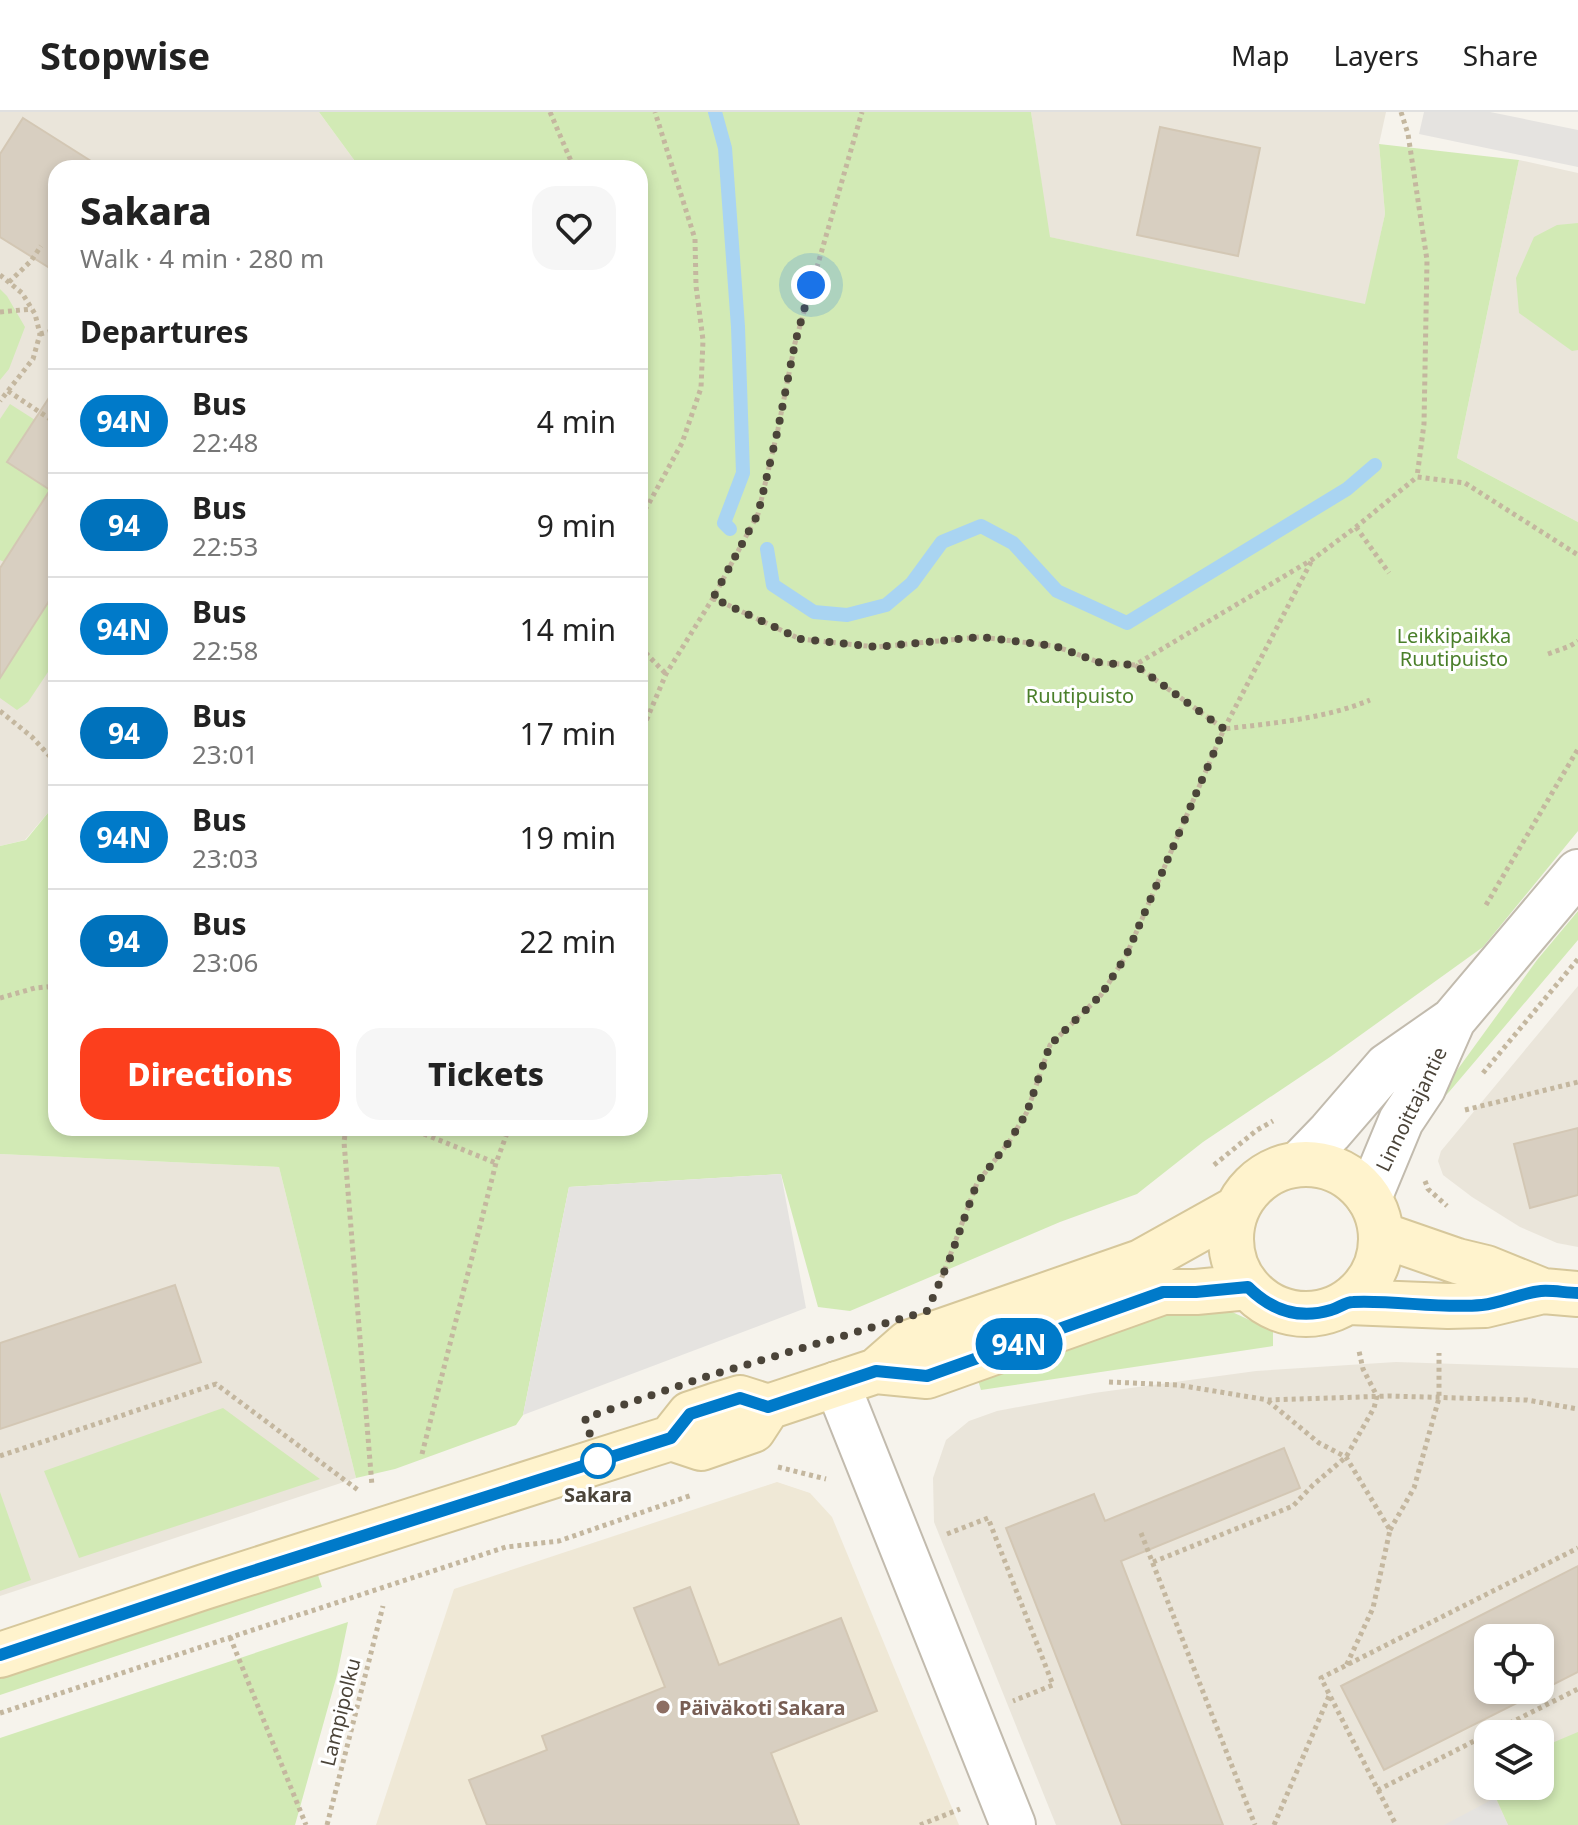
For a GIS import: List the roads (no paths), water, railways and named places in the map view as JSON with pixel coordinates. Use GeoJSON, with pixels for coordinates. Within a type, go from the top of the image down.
{"type":"FeatureCollection","features":[{"type":"Feature","properties":{"kind":"main road"},"geometry":{"type":"LineString","coordinates":[[1300,1163],[1322,1165],[1354,1180],[1376,1216],[1381,1252],[1364,1288],[1349,1302],[1316,1314],[1295,1314],[1275,1309],[1258,1298],[1239,1273],[1231,1251],[1231,1230],[1236,1209],[1247,1191],[1261,1177],[1280,1167],[1300,1163]]}},
{"type":"Feature","properties":{"kind":"main road"},"geometry":{"type":"LineString","coordinates":[[0,1655],[671,1438],[690,1414],[727,1402],[740,1398],[768,1407],[856,1378],[908,1343],[1141,1262],[1236,1209]]}},
{"type":"Feature","properties":{"kind":"main road"},"geometry":{"type":"LineString","coordinates":[[1376,1216],[1457,1261],[1560,1292]]}},
{"type":"Feature","properties":{"kind":"main road"},"geometry":{"type":"LineString","coordinates":[[856,1378],[927,1376],[1163,1292],[1248,1287]]}},
{"type":"Feature","properties":{"kind":"main road"},"geometry":{"type":"LineString","coordinates":[[1349,1302],[1485,1305],[1560,1292]]}},
{"type":"Feature","properties":{"kind":"street","name":"Linnoittajantie"},"geometry":{"type":"LineString","coordinates":[[1300,1163],[1387,1066],[1453,1020],[1578,872]]}},
{"type":"Feature","properties":{"kind":"street","name":"Linnoittajantie"},"geometry":{"type":"LineString","coordinates":[[1376,1216],[1401,1121],[1423,1088],[1453,1020]]}},
{"type":"Feature","properties":{"kind":"street"},"geometry":{"type":"LineString","coordinates":[[856,1378],[1013,1825]]}},
{"type":"Feature","properties":{"kind":"waterway"},"geometry":{"type":"LineString","coordinates":[[715,112],[725,148],[738,327],[743,473],[724,523],[730,529]]}},
{"type":"Feature","properties":{"kind":"waterway"},"geometry":{"type":"LineString","coordinates":[[767,549],[773,585],[814,612],[847,615],[886,605],[912,583],[942,542],[981,526],[1013,543],[1057,591],[1127,623],[1347,489],[1375,465]]}},
{"type":"Feature","properties":{"kind":"place","name":"Sakara"},"geometry":{"type":"Point","coordinates":[598,1461]}},
{"type":"Feature","properties":{"kind":"place","name":"Päiväkoti Sakara"},"geometry":{"type":"Point","coordinates":[663,1707]}},
{"type":"Feature","properties":{"kind":"park label","name":"Leikkipaikka Ruutipuisto"},"geometry":{"type":"Point","coordinates":[1454,646]}},
{"type":"Feature","properties":{"kind":"park label","name":"Ruutipuisto"},"geometry":{"type":"Point","coordinates":[1080,695]}}]}
